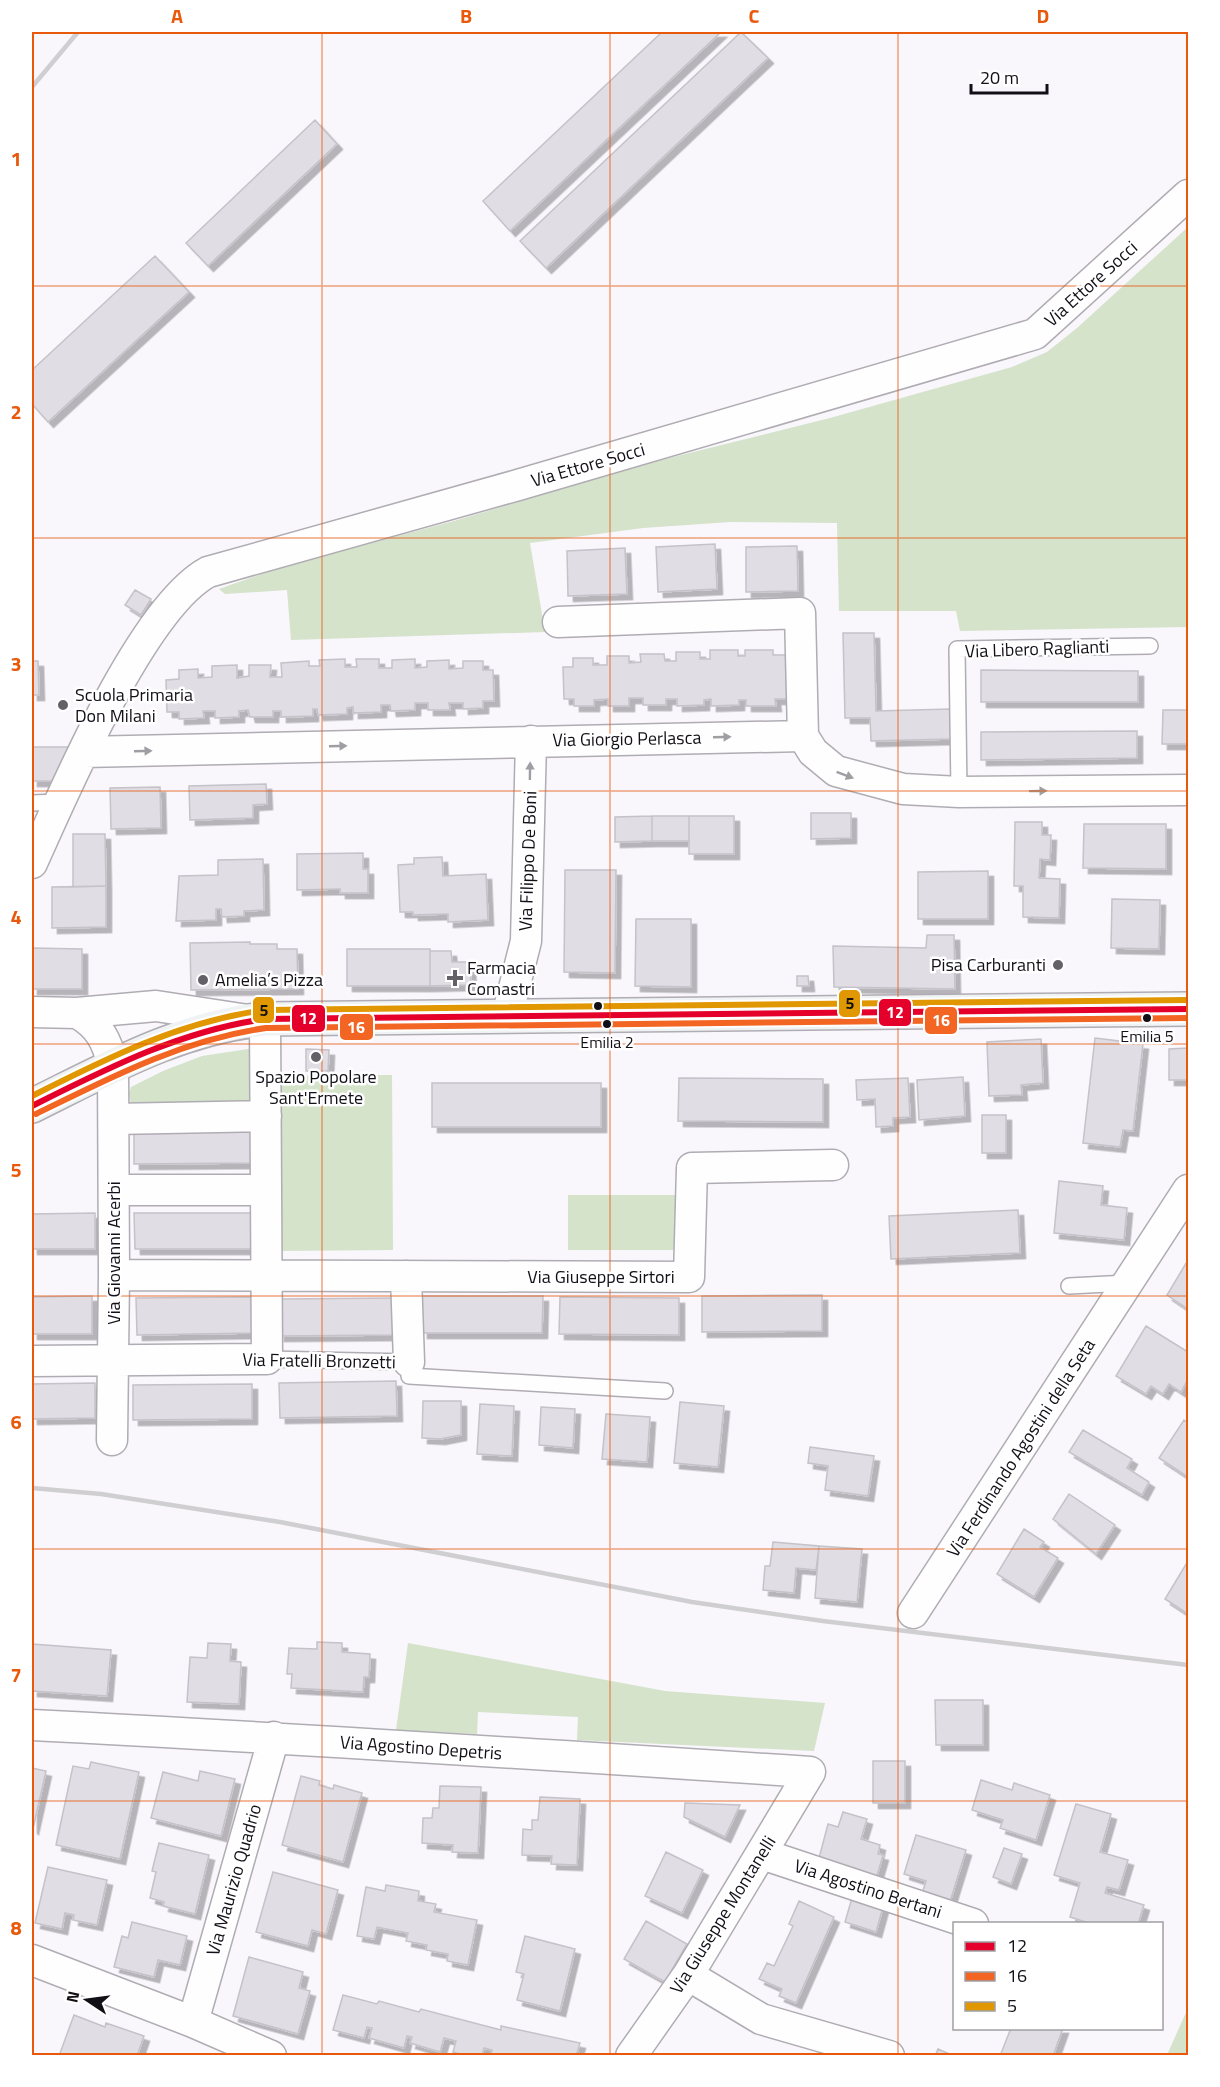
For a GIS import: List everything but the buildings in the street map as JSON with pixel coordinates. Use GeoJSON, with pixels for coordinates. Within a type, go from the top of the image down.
{"type":"FeatureCollection","features":[{"type":"Feature","properties":{"kind":"main road"},"geometry":{"type":"LineString","coordinates":[[32,1106],[156,1045],[211,1028],[257,1019],[1188,1009]]}},
{"type":"Feature","properties":{"kind":"street","name":"Via Ettore Socci"},"geometry":{"type":"LineString","coordinates":[[32,863],[45,803],[84,752],[108,705],[152,630],[186,587],[208,572],[518,485],[1035,334],[1188,195]]}},
{"type":"Feature","properties":{"kind":"street"},"geometry":{"type":"LineString","coordinates":[[558,621],[800,613],[803,736],[825,764],[851,777],[903,789],[959,792],[1188,790]]}},
{"type":"Feature","properties":{"kind":"street","name":"Via Giorgio Perlasca"},"geometry":{"type":"LineString","coordinates":[[84,752],[803,736]]}},
{"type":"Feature","properties":{"kind":"street","name":"Via Filippo De Boni"},"geometry":{"type":"LineString","coordinates":[[507,1016],[526,941],[531,741]]}},
{"type":"Feature","properties":{"kind":"street"},"geometry":{"type":"LineString","coordinates":[[146,1006],[155,1022],[156,1045]]}},
{"type":"Feature","properties":{"kind":"street"},"geometry":{"type":"LineString","coordinates":[[32,1012],[77,1013],[146,1006],[257,1019],[266,1116],[267,1359]]}},
{"type":"Feature","properties":{"kind":"street","name":"Via Giovanni Acerbi"},"geometry":{"type":"LineString","coordinates":[[77,1013],[91,1021],[102,1033],[113,1066],[112,1440]]}},
{"type":"Feature","properties":{"kind":"street"},"geometry":{"type":"LineString","coordinates":[[114,1119],[266,1116]]}},
{"type":"Feature","properties":{"kind":"street","name":"Via Giuseppe Sirtori"},"geometry":{"type":"LineString","coordinates":[[114,1275],[689,1277],[692,1168],[833,1165]]}},
{"type":"Feature","properties":{"kind":"street"},"geometry":{"type":"LineString","coordinates":[[114,1190],[266,1190]]}},
{"type":"Feature","properties":{"kind":"street","name":"Via Ferdinando Agostini della Seta"},"geometry":{"type":"LineString","coordinates":[[913,1613],[1130,1284],[1188,1190]]}},
{"type":"Feature","properties":{"kind":"street"},"geometry":{"type":"LineString","coordinates":[[406,1276],[409,1362]]}},
{"type":"Feature","properties":{"kind":"street","name":"Via Fratelli Bronzetti"},"geometry":{"type":"LineString","coordinates":[[32,1361],[267,1359]]}},
{"type":"Feature","properties":{"kind":"street","name":"Via Agostino Depetris"},"geometry":{"type":"LineString","coordinates":[[32,1725],[274,1737],[391,1748],[810,1772]]}},
{"type":"Feature","properties":{"kind":"street","name":"Via Maurizio Quadrio"},"geometry":{"type":"LineString","coordinates":[[193,2022],[274,1737]]}},
{"type":"Feature","properties":{"kind":"street","name":"Via Giuseppe Montanelli"},"geometry":{"type":"LineString","coordinates":[[631,2055],[688,1976],[810,1772]]}},
{"type":"Feature","properties":{"kind":"street","name":"Via Agostino Bertani"},"geometry":{"type":"LineString","coordinates":[[762,1854],[970,1922]]}},
{"type":"Feature","properties":{"kind":"street"},"geometry":{"type":"LineString","coordinates":[[32,1960],[193,2022],[271,2055]]}},
{"type":"Feature","properties":{"kind":"street"},"geometry":{"type":"LineString","coordinates":[[688,1976],[761,2019],[889,2055]]}},
{"type":"Feature","properties":{"kind":"lane","name":"Via Libero Raglianti"},"geometry":{"type":"LineString","coordinates":[[959,792],[957,650],[1149,646]]}},
{"type":"Feature","properties":{"kind":"lane"},"geometry":{"type":"LineString","coordinates":[[1069,1286],[1130,1284]]}},
{"type":"Feature","properties":{"kind":"lane","name":"Via Fratelli Bronzetti"},"geometry":{"type":"LineString","coordinates":[[267,1359],[409,1362],[409,1376],[665,1391]]}},
{"type":"Feature","properties":{"kind":"green space"},"geometry":{"type":"Polygon","coordinates":[[[1188,227],[1188,627],[960,631],[956,611],[839,611],[837,523],[730,522],[643,528],[530,543],[545,632],[291,640],[287,590],[225,594],[219,589],[285,566],[454,521],[653,462],[830,418],[1012,367],[1047,352],[1077,328],[1188,227]]]}},
{"type":"Feature","properties":{"kind":"green space"},"geometry":{"type":"Polygon","coordinates":[[[255,1048],[257,1104],[132,1110],[129,1094],[131,1087],[163,1071],[202,1056],[255,1048]]]}},
{"type":"Feature","properties":{"kind":"green space"},"geometry":{"type":"Polygon","coordinates":[[[392,1075],[393,1250],[278,1251],[277,1076],[392,1075]]]}},
{"type":"Feature","properties":{"kind":"green space"},"geometry":{"type":"Polygon","coordinates":[[[568,1195],[681,1195],[680,1250],[568,1250],[568,1195]]]}},
{"type":"Feature","properties":{"kind":"green space"},"geometry":{"type":"Polygon","coordinates":[[[408,1643],[665,1691],[825,1703],[814,1751],[577,1740],[578,1717],[478,1712],[477,1734],[396,1730],[408,1643]]]}},
{"type":"Feature","properties":{"kind":"green space"},"geometry":{"type":"Polygon","coordinates":[[[1188,2008],[1188,2055],[1167,2055],[1188,2008]]]}},
{"type":"Feature","properties":{"kind":"railway"},"geometry":{"type":"LineString","coordinates":[[32,87],[78,32]]}},
{"type":"Feature","properties":{"kind":"railway"},"geometry":{"type":"LineString","coordinates":[[32,1488],[101,1494],[280,1522],[692,1602],[823,1621],[1188,1665]]}},
{"type":"Feature","properties":{"kind":"transit line","name":"5"},"geometry":{"type":"LineString","coordinates":[[32,1096],[116,1055],[173,1032],[202,1023],[264,1010],[1188,1000]]}},
{"type":"Feature","properties":{"kind":"transit line","name":"12"},"geometry":{"type":"LineString","coordinates":[[32,1106],[117,1065],[174,1042],[203,1032],[265,1019],[1188,1009]]}},
{"type":"Feature","properties":{"kind":"transit line","name":"16"},"geometry":{"type":"LineString","coordinates":[[36,1114],[120,1074],[176,1051],[205,1041],[266,1028],[1188,1018]]}},
{"type":"Feature","properties":{"kind":"place","name":"Scuola Primaria Don Milani"},"geometry":{"type":"Point","coordinates":[63,705]}},
{"type":"Feature","properties":{"kind":"place","name":"Pisa Carburanti"},"geometry":{"type":"Point","coordinates":[1058,965]}},
{"type":"Feature","properties":{"kind":"place","name":"Farmacia Comastri"},"geometry":{"type":"Point","coordinates":[455,978]}},
{"type":"Feature","properties":{"kind":"place","name":"Amelia’s Pizza"},"geometry":{"type":"Point","coordinates":[203,980]}},
{"type":"Feature","properties":{"kind":"place","name":"Emilia 5"},"geometry":{"type":"Point","coordinates":[1147,1018]}},
{"type":"Feature","properties":{"kind":"place","name":"Emilia 2"},"geometry":{"type":"Point","coordinates":[607,1024]}},
{"type":"Feature","properties":{"kind":"place","name":"Spazio Popolare Sant'Ermete"},"geometry":{"type":"Point","coordinates":[316,1057]}}]}
